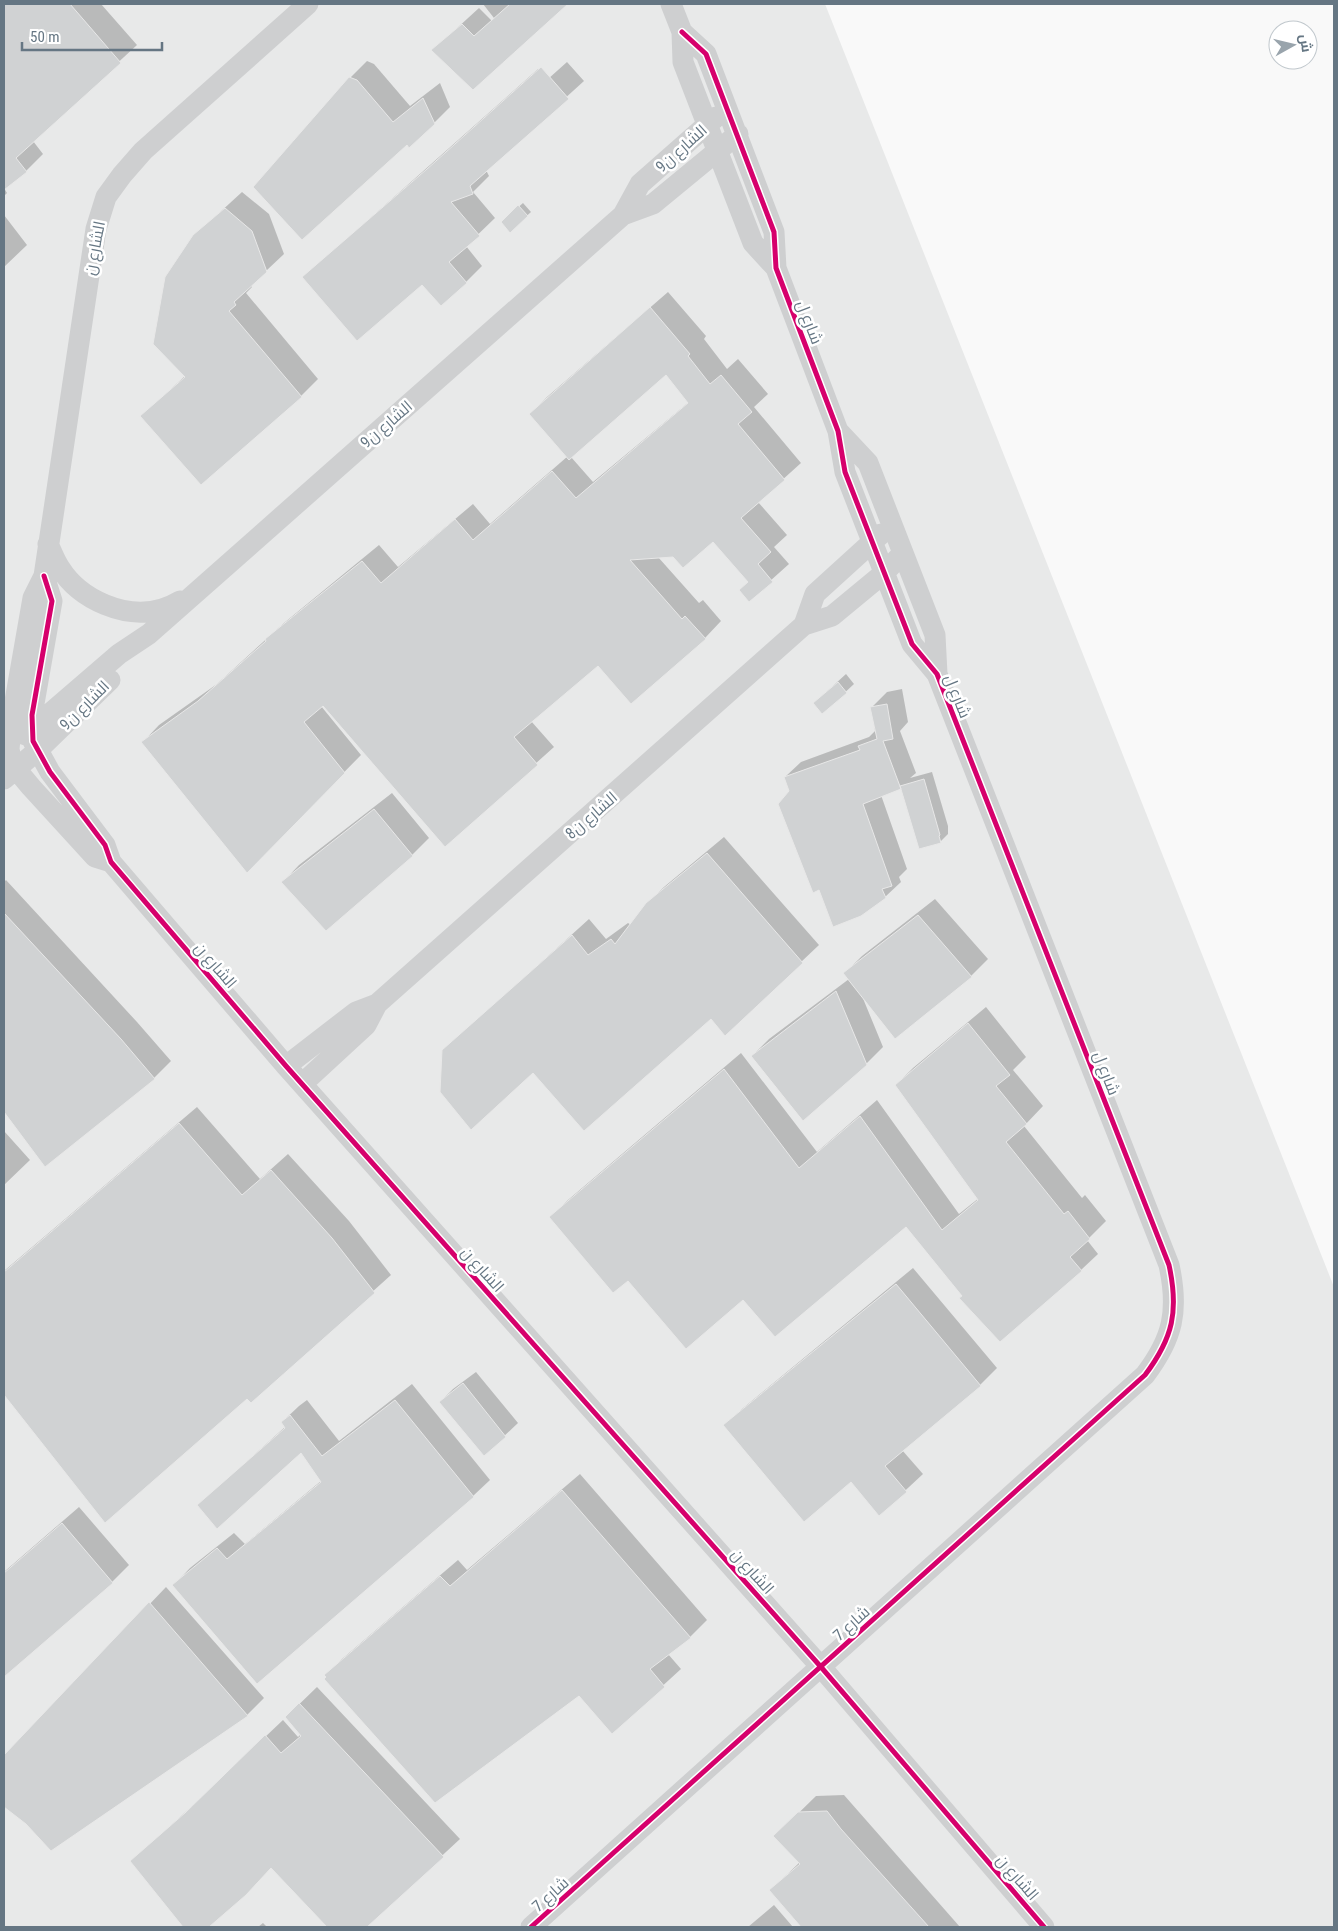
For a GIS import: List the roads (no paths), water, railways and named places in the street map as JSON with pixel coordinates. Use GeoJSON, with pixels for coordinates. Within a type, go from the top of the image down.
{"type":"FeatureCollection","features":[{"type":"Feature","properties":{"kind":"street","name":"الشارع ن"},"geometry":{"type":"LineString","coordinates":[[111,862],[95,857],[8,762],[12,718],[33,598],[44,576],[96,230],[106,197],[143,151],[308,4]]}},
{"type":"Feature","properties":{"kind":"street","name":"شارع ل"},"geometry":{"type":"LineString","coordinates":[[671,4],[682,32],[683,62],[753,243],[776,268]]}},
{"type":"Feature","properties":{"kind":"street","name":"شارع ل"},"geometry":{"type":"LineString","coordinates":[[682,32],[706,54],[738,134],[774,232],[776,268],[838,430],[845,472],[912,644],[937,674],[1169,1266],[1173,1286],[1171,1325]]}},
{"type":"Feature","properties":{"kind":"street","name":"الشارع ن9"},"geometry":{"type":"LineString","coordinates":[[8,762],[37,751],[124,665],[149,634],[623,215],[640,184],[727,108]]}},
{"type":"Feature","properties":{"kind":"street","name":"الشارع ن9"},"geometry":{"type":"LineString","coordinates":[[623,215],[653,204],[738,134]]}},
{"type":"Feature","properties":{"kind":"street","name":"شارع ل"},"geometry":{"type":"LineString","coordinates":[[838,430],[868,463],[935,635],[937,674]]}},
{"type":"Feature","properties":{"kind":"street","name":"الشارع ن8"},"geometry":{"type":"LineString","coordinates":[[804,626],[815,594],[892,525]]}},
{"type":"Feature","properties":{"kind":"street"},"geometry":{"type":"LineString","coordinates":[[48,543],[60,569],[79,590],[104,605],[132,612],[161,609],[188,598]]}},
{"type":"Feature","properties":{"kind":"street","name":"الشارع ن8"},"geometry":{"type":"LineString","coordinates":[[286,1066],[356,1012],[377,1004],[804,626],[832,616],[904,554]]}},
{"type":"Feature","properties":{"kind":"street","name":"الشارع ن"},"geometry":{"type":"LineString","coordinates":[[44,576],[52,601],[31,730],[37,751],[50,772],[105,845],[111,862],[286,1066],[821,1667],[1044,1927]]}},
{"type":"Feature","properties":{"kind":"street","name":"الشارع ن9"},"geometry":{"type":"LineString","coordinates":[[8,762],[31,730],[119,654],[149,634]]}},
{"type":"Feature","properties":{"kind":"street","name":"الشارع ن8"},"geometry":{"type":"LineString","coordinates":[[302,1084],[366,1025],[377,1004]]}},
{"type":"Feature","properties":{"kind":"street","name":"شارع 7"},"geometry":{"type":"LineString","coordinates":[[531,1927],[1145,1375],[1167,1340],[1171,1325]]}}]}
